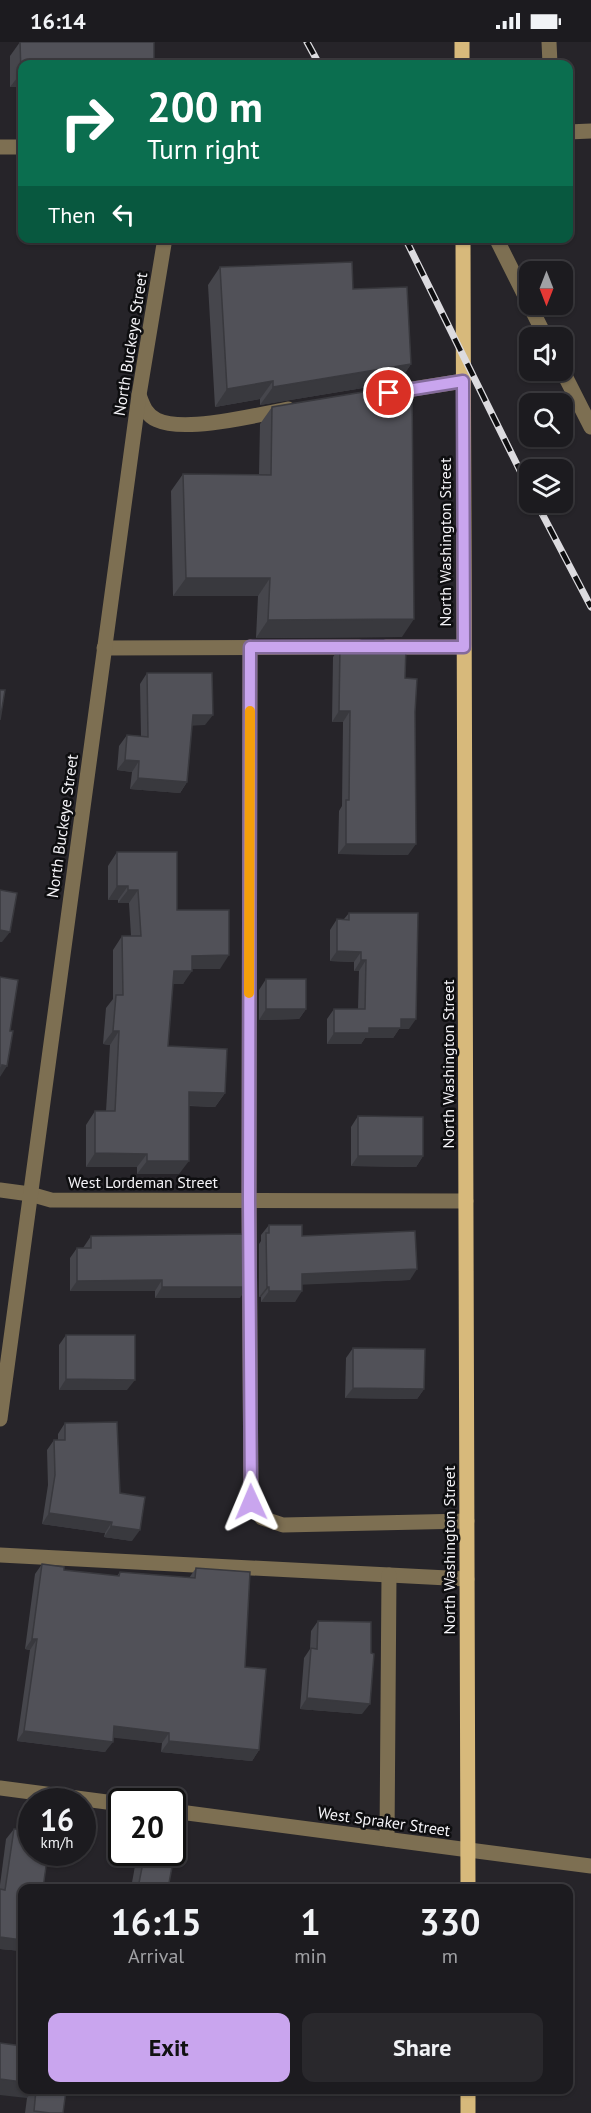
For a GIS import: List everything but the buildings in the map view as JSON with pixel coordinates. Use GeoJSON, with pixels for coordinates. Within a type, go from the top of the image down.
{"type":"FeatureCollection","features":[{"type":"Feature","properties":{"kind":"main road"},"geometry":{"type":"LineString","coordinates":[[462,42],[462,60]]}},
{"type":"Feature","properties":{"kind":"main road","name":"North Washington Street"},"geometry":{"type":"LineString","coordinates":[[463,243],[468,1884]]}},
{"type":"Feature","properties":{"kind":"main road"},"geometry":{"type":"LineString","coordinates":[[468,2094],[468,2113]]}},
{"type":"Feature","properties":{"kind":"street"},"geometry":{"type":"LineString","coordinates":[[549,42],[550,60]]}},
{"type":"Feature","properties":{"kind":"street"},"geometry":{"type":"LineString","coordinates":[[573,132],[591,131]]}},
{"type":"Feature","properties":{"kind":"street"},"geometry":{"type":"LineString","coordinates":[[0,147],[18,147]]}},
{"type":"Feature","properties":{"kind":"street","name":"North Buckeye Street"},"geometry":{"type":"LineString","coordinates":[[0,1419],[139,395],[164,243]]}},
{"type":"Feature","properties":{"kind":"street"},"geometry":{"type":"LineString","coordinates":[[498,243],[540,327]]}},
{"type":"Feature","properties":{"kind":"street"},"geometry":{"type":"LineString","coordinates":[[377,395],[463,381]]}},
{"type":"Feature","properties":{"kind":"street"},"geometry":{"type":"LineString","coordinates":[[568,381],[591,427]]}},
{"type":"Feature","properties":{"kind":"street"},"geometry":{"type":"LineString","coordinates":[[139,395],[145,411],[158,421],[178,424],[202,424],[307,406]]}},
{"type":"Feature","properties":{"kind":"street"},"geometry":{"type":"LineString","coordinates":[[250,647],[251,1502],[262,1518],[283,1524],[467,1521]]}},
{"type":"Feature","properties":{"kind":"street"},"geometry":{"type":"LineString","coordinates":[[104,648],[464,647]]}},
{"type":"Feature","properties":{"kind":"street","name":"West Lordeman Street"},"geometry":{"type":"LineString","coordinates":[[0,1190],[30,1194],[51,1200],[466,1201]]}},
{"type":"Feature","properties":{"kind":"street"},"geometry":{"type":"LineString","coordinates":[[0,1555],[467,1579]]}},
{"type":"Feature","properties":{"kind":"street"},"geometry":{"type":"LineString","coordinates":[[387,1839],[389,1575]]}},
{"type":"Feature","properties":{"kind":"street"},"geometry":{"type":"LineString","coordinates":[[0,1788],[108,1802]]}},
{"type":"Feature","properties":{"kind":"street","name":"West Spraker Street"},"geometry":{"type":"LineString","coordinates":[[186,1813],[591,1866]]}},
{"type":"Feature","properties":{"kind":"railway"},"geometry":{"type":"LineString","coordinates":[[307,42],[317,60]]}},
{"type":"Feature","properties":{"kind":"railway"},"geometry":{"type":"LineString","coordinates":[[407,243],[519,469]]}},
{"type":"Feature","properties":{"kind":"railway"},"geometry":{"type":"LineString","coordinates":[[542,513],[591,607]]}},
{"type":"Feature","properties":{"kind":"slow traffic"},"geometry":{"type":"LineString","coordinates":[[249,993],[250,711]]}},
{"type":"Feature","properties":{"kind":"route"},"geometry":{"type":"LineString","coordinates":[[251,1502],[250,647],[464,647],[463,381],[389,393]]}}]}
